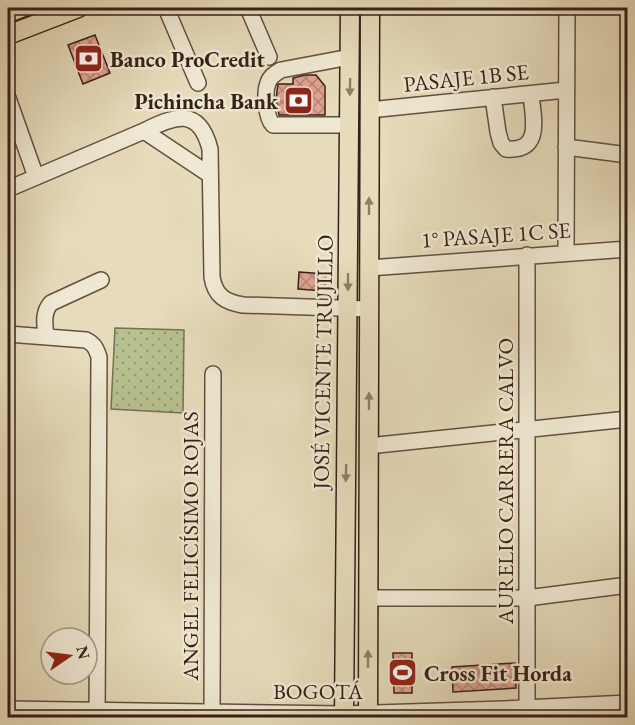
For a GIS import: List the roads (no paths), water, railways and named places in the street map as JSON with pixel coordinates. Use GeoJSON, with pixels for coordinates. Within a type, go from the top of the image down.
{"type":"FeatureCollection","features":[{"type":"Feature","properties":{"kind":"main road"},"geometry":{"type":"LineString","coordinates":[[8,13],[21,8]]}},
{"type":"Feature","properties":{"kind":"main road"},"geometry":{"type":"LineString","coordinates":[[8,35],[78,8]]}},
{"type":"Feature","properties":{"kind":"main road","name":"JOSÉ VICENTE TRUJILLO"},"geometry":{"type":"LineString","coordinates":[[344,716],[350,8]]}},
{"type":"Feature","properties":{"kind":"main road","name":"JOSÉ VICENTE TRUJILLO"},"geometry":{"type":"LineString","coordinates":[[368,715],[370,8]]}},
{"type":"Feature","properties":{"kind":"street"},"geometry":{"type":"LineString","coordinates":[[166,8],[198,83]]}},
{"type":"Feature","properties":{"kind":"street"},"geometry":{"type":"LineString","coordinates":[[248,8],[269,57]]}},
{"type":"Feature","properties":{"kind":"street"},"geometry":{"type":"LineString","coordinates":[[566,252],[567,8]]}},
{"type":"Feature","properties":{"kind":"street"},"geometry":{"type":"LineString","coordinates":[[349,125],[273,125],[268,120],[266,92],[272,75],[281,70],[350,57]]}},
{"type":"Feature","properties":{"kind":"street","name":"PASAJE 1B SE"},"geometry":{"type":"LineString","coordinates":[[369,110],[567,90]]}},
{"type":"Feature","properties":{"kind":"street"},"geometry":{"type":"LineString","coordinates":[[493,97],[501,142],[506,148],[513,149],[529,144],[533,138],[531,94]]}},
{"type":"Feature","properties":{"kind":"street"},"geometry":{"type":"LineString","coordinates":[[8,98],[36,177]]}},
{"type":"Feature","properties":{"kind":"street"},"geometry":{"type":"LineString","coordinates":[[8,189],[168,119],[184,118],[199,126],[204,132],[210,149],[212,277],[217,293],[232,303],[369,309]]}},
{"type":"Feature","properties":{"kind":"street"},"geometry":{"type":"LineString","coordinates":[[144,131],[210,175]]}},
{"type":"Feature","properties":{"kind":"street"},"geometry":{"type":"LineString","coordinates":[[566,147],[627,155]]}},
{"type":"Feature","properties":{"kind":"street","name":"1° PASAJE 1C SE"},"geometry":{"type":"LineString","coordinates":[[369,268],[627,249]]}},
{"type":"Feature","properties":{"kind":"street","name":"AURELIO CARRERA CALVO"},"geometry":{"type":"LineString","coordinates":[[527,255],[527,708]]}},
{"type":"Feature","properties":{"kind":"street"},"geometry":{"type":"LineString","coordinates":[[46,337],[45,312],[47,307],[101,280]]}},
{"type":"Feature","properties":{"kind":"street"},"geometry":{"type":"LineString","coordinates":[[8,334],[86,340],[93,343],[99,357],[97,714]]}},
{"type":"Feature","properties":{"kind":"street","name":"ANGEL FELICÍSIMO ROJAS"},"geometry":{"type":"LineString","coordinates":[[212,715],[213,374]]}},
{"type":"Feature","properties":{"kind":"street"},"geometry":{"type":"LineString","coordinates":[[368,446],[627,419]]}},
{"type":"Feature","properties":{"kind":"street"},"geometry":{"type":"LineString","coordinates":[[368,598],[527,598],[627,585]]}},
{"type":"Feature","properties":{"kind":"street","name":"BOGOTÁ"},"geometry":{"type":"LineString","coordinates":[[8,709],[97,714],[344,716],[504,713],[527,708],[627,703]]}},
{"type":"Feature","properties":{"kind":"place","name":"Banco ProCredit"},"geometry":{"type":"Point","coordinates":[89,59]}},
{"type":"Feature","properties":{"kind":"place","name":"Pichincha Bank"},"geometry":{"type":"Point","coordinates":[299,101]}},
{"type":"Feature","properties":{"kind":"place","name":"Cross Fit Horda"},"geometry":{"type":"Point","coordinates":[403,673]}}]}
